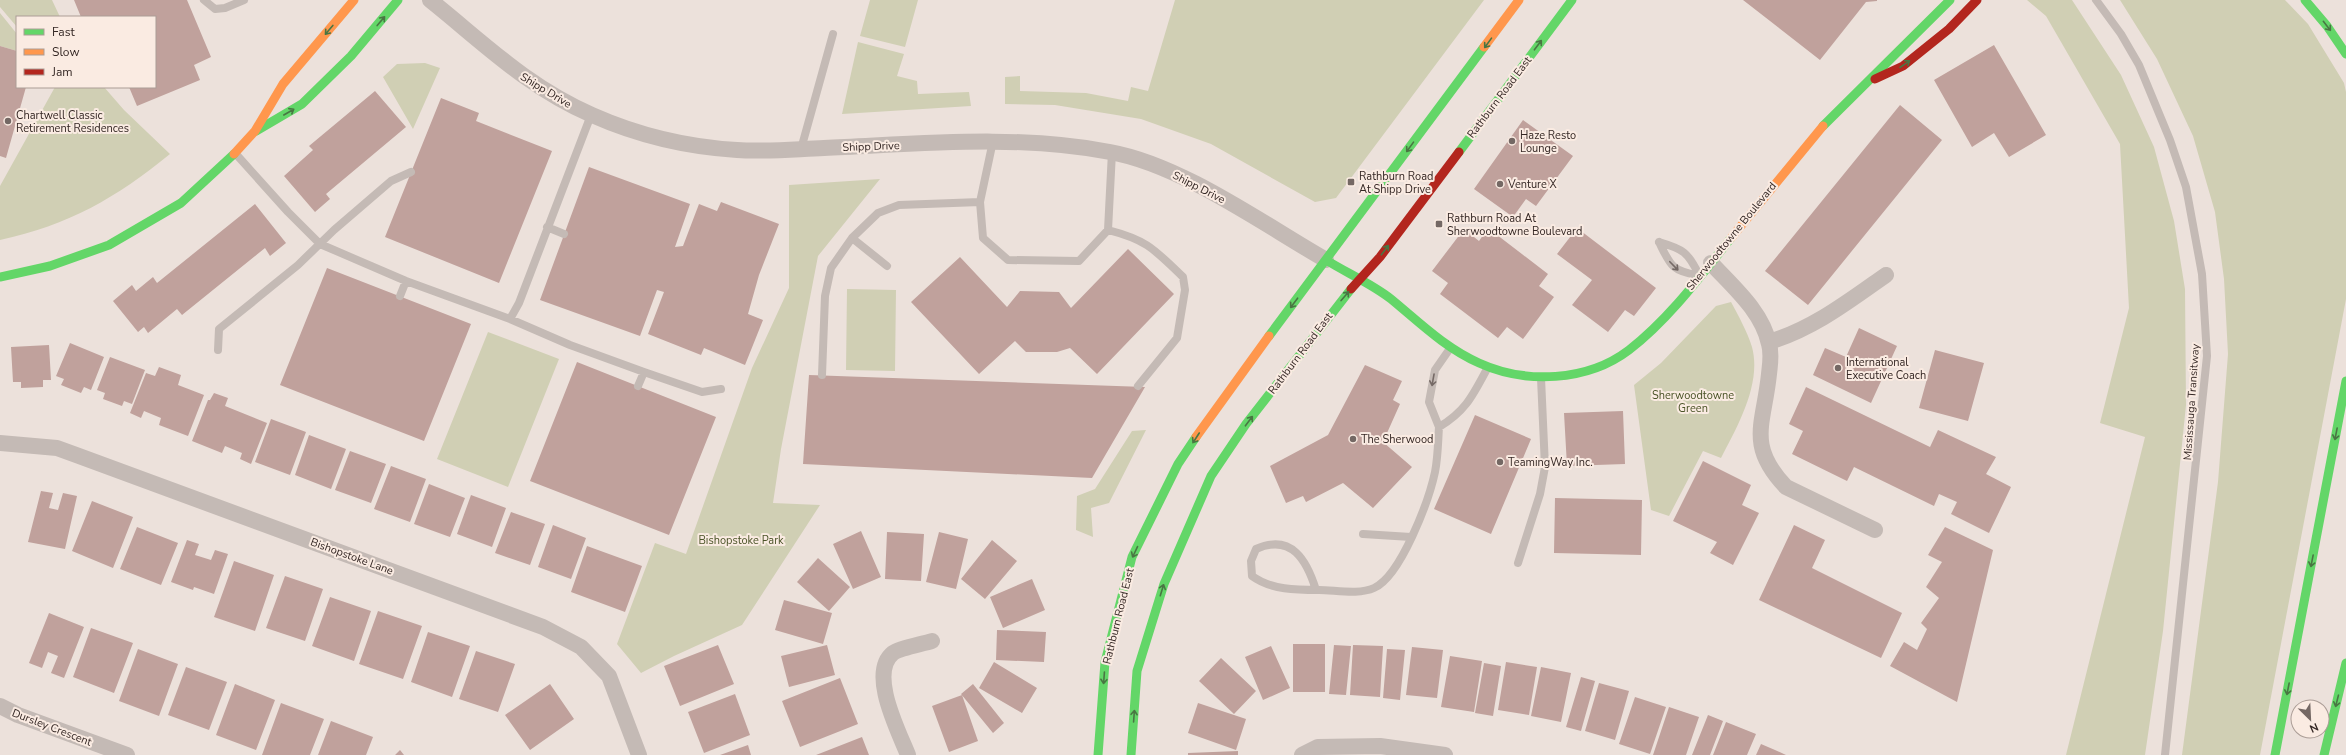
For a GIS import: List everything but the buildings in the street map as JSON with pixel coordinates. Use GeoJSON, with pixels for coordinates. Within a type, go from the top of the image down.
{"type":"FeatureCollection","features":[{"type":"Feature","properties":{"kind":"main road"},"geometry":{"type":"LineString","coordinates":[[0,277],[50,266],[109,245],[181,203],[235,154],[255,131],[283,84],[354,0]]}},
{"type":"Feature","properties":{"kind":"main road"},"geometry":{"type":"LineString","coordinates":[[255,131],[302,104],[351,56],[398,0]]}},
{"type":"Feature","properties":{"kind":"main road","name":"Rathburn Road East"},"geometry":{"type":"LineString","coordinates":[[1098,755],[1105,662],[1132,557],[1182,458],[1217,405],[1519,0]]}},
{"type":"Feature","properties":{"kind":"main road","name":"Rathburn Road East"},"geometry":{"type":"LineString","coordinates":[[1131,755],[1137,671],[1164,584],[1211,476],[1246,424],[1337,305],[1380,257],[1572,0]]}},
{"type":"Feature","properties":{"kind":"main road","name":"Sherwoodtowne Boulevard"},"geometry":{"type":"LineString","coordinates":[[1326,260],[1390,298],[1428,332],[1488,367],[1508,374],[1541,377],[1581,372],[1604,365],[1628,351],[1653,329],[1712,263],[1770,188],[1825,123],[1870,81],[1893,54],[1950,0]]}},
{"type":"Feature","properties":{"kind":"main road","name":"Sherwoodtowne Boulevard"},"geometry":{"type":"LineString","coordinates":[[1870,81],[1903,66],[1949,28],[1977,0]]}},
{"type":"Feature","properties":{"kind":"main road"},"geometry":{"type":"LineString","coordinates":[[2305,0],[2328,26],[2346,54]]}},
{"type":"Feature","properties":{"kind":"main road"},"geometry":{"type":"LineString","coordinates":[[2275,755],[2346,382]]}},
{"type":"Feature","properties":{"kind":"main road"},"geometry":{"type":"LineString","coordinates":[[2324,755],[2346,663]]}},
{"type":"Feature","properties":{"kind":"street","name":"Shipp Drive"},"geometry":{"type":"LineString","coordinates":[[430,0],[502,62],[541,89],[591,115],[638,133],[686,144],[738,150],[801,149],[993,141],[1053,144],[1112,152],[1162,168],[1230,203],[1326,260]]}},
{"type":"Feature","properties":{"kind":"street"},"geometry":{"type":"LineString","coordinates":[[1712,263],[1750,304],[1769,342],[1771,353],[1760,424],[1760,445],[1766,460],[1775,475],[1786,487],[1875,530]]}},
{"type":"Feature","properties":{"kind":"street"},"geometry":{"type":"LineString","coordinates":[[1769,342],[1792,336],[1826,317],[1886,275]]}},
{"type":"Feature","properties":{"kind":"street","name":"Bishopstoke Lane"},"geometry":{"type":"LineString","coordinates":[[0,443],[57,448],[543,627],[581,647],[609,676],[639,755]]}},
{"type":"Feature","properties":{"kind":"street"},"geometry":{"type":"LineString","coordinates":[[908,755],[886,700],[884,666],[894,653],[932,641]]}},
{"type":"Feature","properties":{"kind":"street","name":"Dursley Crescent"},"geometry":{"type":"LineString","coordinates":[[0,706],[18,715],[127,755]]}},
{"type":"Feature","properties":{"kind":"street"},"geometry":{"type":"LineString","coordinates":[[1302,755],[1318,747],[1380,746],[1445,755]]}},
{"type":"Feature","properties":{"kind":"lane"},"geometry":{"type":"LineString","coordinates":[[204,0],[215,10],[225,8],[244,0]]}},
{"type":"Feature","properties":{"kind":"lane","name":"Mississauga Transitway"},"geometry":{"type":"LineString","coordinates":[[2096,0],[2121,34],[2139,65],[2170,140],[2186,187],[2202,274],[2207,356],[2165,755]]}},
{"type":"Feature","properties":{"kind":"lane"},"geometry":{"type":"LineString","coordinates":[[801,149],[833,34]]}},
{"type":"Feature","properties":{"kind":"lane"},"geometry":{"type":"LineString","coordinates":[[510,319],[519,303],[591,115]]}},
{"type":"Feature","properties":{"kind":"lane"},"geometry":{"type":"LineString","coordinates":[[993,141],[980,202],[983,238],[1008,260],[1079,262],[1108,230],[1112,152]]}},
{"type":"Feature","properties":{"kind":"lane"},"geometry":{"type":"LineString","coordinates":[[235,154],[288,212],[320,244],[406,281],[510,319],[570,345],[644,372],[702,392],[721,389]]}},
{"type":"Feature","properties":{"kind":"lane"},"geometry":{"type":"LineString","coordinates":[[218,350],[220,329],[298,265],[391,181],[411,172]]}},
{"type":"Feature","properties":{"kind":"lane"},"geometry":{"type":"LineString","coordinates":[[822,375],[825,296],[831,268],[852,238],[878,213],[899,205],[980,202]]}},
{"type":"Feature","properties":{"kind":"lane"},"geometry":{"type":"LineString","coordinates":[[547,227],[564,234]]}},
{"type":"Feature","properties":{"kind":"lane"},"geometry":{"type":"LineString","coordinates":[[1108,230],[1134,237],[1146,244],[1183,277],[1185,290],[1177,338],[1138,386]]}},
{"type":"Feature","properties":{"kind":"lane"},"geometry":{"type":"LineString","coordinates":[[852,238],[887,266]]}},
{"type":"Feature","properties":{"kind":"lane"},"geometry":{"type":"LineString","coordinates":[[1659,242],[1681,249],[1691,259],[1700,276],[1680,272],[1670,263],[1659,242]]}},
{"type":"Feature","properties":{"kind":"lane"},"geometry":{"type":"LineString","coordinates":[[400,296],[406,281]]}},
{"type":"Feature","properties":{"kind":"lane"},"geometry":{"type":"LineString","coordinates":[[1316,590],[1309,567],[1298,553],[1282,545],[1264,545],[1256,549],[1251,561],[1252,576],[1262,583],[1293,589],[1316,590],[1359,591],[1374,588],[1390,576],[1422,514],[1434,474],[1439,427],[1429,402],[1435,370],[1452,346]]}},
{"type":"Feature","properties":{"kind":"lane"},"geometry":{"type":"LineString","coordinates":[[1439,427],[1457,417],[1474,393],[1488,367]]}},
{"type":"Feature","properties":{"kind":"lane"},"geometry":{"type":"LineString","coordinates":[[638,386],[644,372]]}},
{"type":"Feature","properties":{"kind":"lane"},"geometry":{"type":"LineString","coordinates":[[1518,563],[1540,494],[1545,467],[1541,377]]}},
{"type":"Feature","properties":{"kind":"lane"},"geometry":{"type":"LineString","coordinates":[[1363,534],[1410,537]]}},
{"type":"Feature","properties":{"kind":"green space"},"geometry":{"type":"Polygon","coordinates":[[[0,0],[52,0],[60,16],[16,16],[16,26],[0,7],[0,0]]]}},
{"type":"Feature","properties":{"kind":"green space"},"geometry":{"type":"Polygon","coordinates":[[[870,0],[918,0],[905,47],[860,36],[870,0]]]}},
{"type":"Feature","properties":{"kind":"green space"},"geometry":{"type":"Polygon","coordinates":[[[1175,0],[1484,0],[1336,198],[1315,202],[1211,144],[1141,119],[1055,105],[1005,104],[1005,77],[1020,76],[1020,91],[1086,93],[1128,101],[1131,87],[1148,91],[1175,0]]]}},
{"type":"Feature","properties":{"kind":"green space"},"geometry":{"type":"Polygon","coordinates":[[[2027,0],[2072,0],[2121,75],[2154,147],[2174,221],[2185,289],[2186,405],[2163,631],[2145,755],[2066,755],[2145,437],[2100,423],[2129,308],[2120,144],[2046,16],[2027,0]]]}},
{"type":"Feature","properties":{"kind":"green space"},"geometry":{"type":"Polygon","coordinates":[[[2120,0],[2285,0],[2308,24],[2344,83],[2346,92],[2346,299],[2260,755],[2182,755],[2218,482],[2228,354],[2224,279],[2215,212],[2193,136],[2157,59],[2120,0]]]}},
{"type":"Feature","properties":{"kind":"green space"},"geometry":{"type":"Polygon","coordinates":[[[0,13],[16,33],[16,51],[0,46],[0,13]]]}},
{"type":"Feature","properties":{"kind":"green space"},"geometry":{"type":"Polygon","coordinates":[[[858,42],[904,54],[897,76],[917,81],[918,94],[969,92],[971,106],[842,114],[858,42]]]}},
{"type":"Feature","properties":{"kind":"green space"},"geometry":{"type":"Polygon","coordinates":[[[425,63],[440,68],[413,129],[383,77],[397,64],[425,63]]]}},
{"type":"Feature","properties":{"kind":"green space"},"geometry":{"type":"Polygon","coordinates":[[[54,88],[105,88],[124,110],[170,154],[111,197],[91,208],[48,226],[25,234],[0,240],[0,186],[54,88]]]}},
{"type":"Feature","properties":{"kind":"green space","name":"Bishopstoke Park"},"geometry":{"type":"Polygon","coordinates":[[[880,179],[818,256],[781,449],[773,503],[820,505],[742,625],[641,673],[617,644],[655,543],[686,554],[752,368],[789,288],[789,185],[880,179]]]}},
{"type":"Feature","properties":{"kind":"green space"},"geometry":{"type":"Polygon","coordinates":[[[847,289],[896,290],[895,371],[846,370],[847,289]]]}},
{"type":"Feature","properties":{"kind":"green space","name":"Sherwoodtowne Green"},"geometry":{"type":"Polygon","coordinates":[[[1731,302],[1743,324],[1752,347],[1754,376],[1746,405],[1721,458],[1703,451],[1669,516],[1651,510],[1634,385],[1661,363],[1716,306],[1731,302]]]}},
{"type":"Feature","properties":{"kind":"green space"},"geometry":{"type":"Polygon","coordinates":[[[488,332],[559,359],[508,487],[437,459],[488,332]]]}},
{"type":"Feature","properties":{"kind":"green space"},"geometry":{"type":"Polygon","coordinates":[[[1146,430],[1109,503],[1091,508],[1093,537],[1076,530],[1077,496],[1095,489],[1132,431],[1146,430]]]}},
{"type":"Feature","properties":{"kind":"traffic: fast"},"geometry":{"type":"LineString","coordinates":[[256,131],[302,104],[351,56],[398,0]]}},
{"type":"Feature","properties":{"kind":"traffic: fast"},"geometry":{"type":"LineString","coordinates":[[1459,152],[1572,0]]}},
{"type":"Feature","properties":{"kind":"traffic: fast"},"geometry":{"type":"LineString","coordinates":[[1823,126],[1950,0]]}},
{"type":"Feature","properties":{"kind":"traffic: fast"},"geometry":{"type":"LineString","coordinates":[[2305,0],[2327,26],[2346,54]]}},
{"type":"Feature","properties":{"kind":"traffic: fast"},"geometry":{"type":"LineString","coordinates":[[1269,336],[1484,47]]}},
{"type":"Feature","properties":{"kind":"traffic: fast"},"geometry":{"type":"LineString","coordinates":[[0,277],[50,266],[109,245],[181,203],[234,154]]}},
{"type":"Feature","properties":{"kind":"traffic: fast"},"geometry":{"type":"LineString","coordinates":[[1326,260],[1368,283],[1384,294],[1433,334],[1467,357],[1497,370],[1536,377],[1556,376],[1575,374],[1594,368],[1612,361],[1629,350],[1670,312],[1731,238]]}},
{"type":"Feature","properties":{"kind":"traffic: fast"},"geometry":{"type":"LineString","coordinates":[[1131,755],[1137,671],[1164,584],[1211,476],[1246,424],[1351,289]]}},
{"type":"Feature","properties":{"kind":"traffic: fast"},"geometry":{"type":"LineString","coordinates":[[2275,755],[2346,381]]}},
{"type":"Feature","properties":{"kind":"traffic: fast"},"geometry":{"type":"LineString","coordinates":[[1098,755],[1105,662],[1132,557],[1178,464],[1196,437]]}},
{"type":"Feature","properties":{"kind":"traffic: fast"},"geometry":{"type":"LineString","coordinates":[[2324,755],[2346,663]]}},
{"type":"Feature","properties":{"kind":"traffic: slow"},"geometry":{"type":"LineString","coordinates":[[234,154],[255,131],[283,84],[354,0]]}},
{"type":"Feature","properties":{"kind":"traffic: slow"},"geometry":{"type":"LineString","coordinates":[[1484,47],[1519,0]]}},
{"type":"Feature","properties":{"kind":"traffic: slow"},"geometry":{"type":"LineString","coordinates":[[1731,238],[1823,126]]}},
{"type":"Feature","properties":{"kind":"traffic: slow"},"geometry":{"type":"LineString","coordinates":[[1196,437],[1269,336]]}},
{"type":"Feature","properties":{"kind":"traffic: jam"},"geometry":{"type":"LineString","coordinates":[[1875,79],[1903,66],[1949,29],[1977,0]]}},
{"type":"Feature","properties":{"kind":"traffic: jam"},"geometry":{"type":"LineString","coordinates":[[1351,289],[1380,257],[1459,152]]}},
{"type":"Feature","properties":{"kind":"place","name":"Chartwell Classic Retirement Residences"},"geometry":{"type":"Point","coordinates":[8,121]}},
{"type":"Feature","properties":{"kind":"place","name":"Haze Resto Lounge"},"geometry":{"type":"Point","coordinates":[1512,141]}},
{"type":"Feature","properties":{"kind":"place","name":"Rathburn Road At Shipp Drive"},"geometry":{"type":"Point","coordinates":[1351,182]}},
{"type":"Feature","properties":{"kind":"place","name":"Venture X"},"geometry":{"type":"Point","coordinates":[1500,184]}},
{"type":"Feature","properties":{"kind":"place","name":"Rathburn Road At Sherwoodtowne Boulevard"},"geometry":{"type":"Point","coordinates":[1439,224]}},
{"type":"Feature","properties":{"kind":"place","name":"International Executive Coach"},"geometry":{"type":"Point","coordinates":[1838,368]}},
{"type":"Feature","properties":{"kind":"place","name":"The Sherwood"},"geometry":{"type":"Point","coordinates":[1353,439]}},
{"type":"Feature","properties":{"kind":"place","name":"TeamingWay Inc."},"geometry":{"type":"Point","coordinates":[1500,462]}}]}
